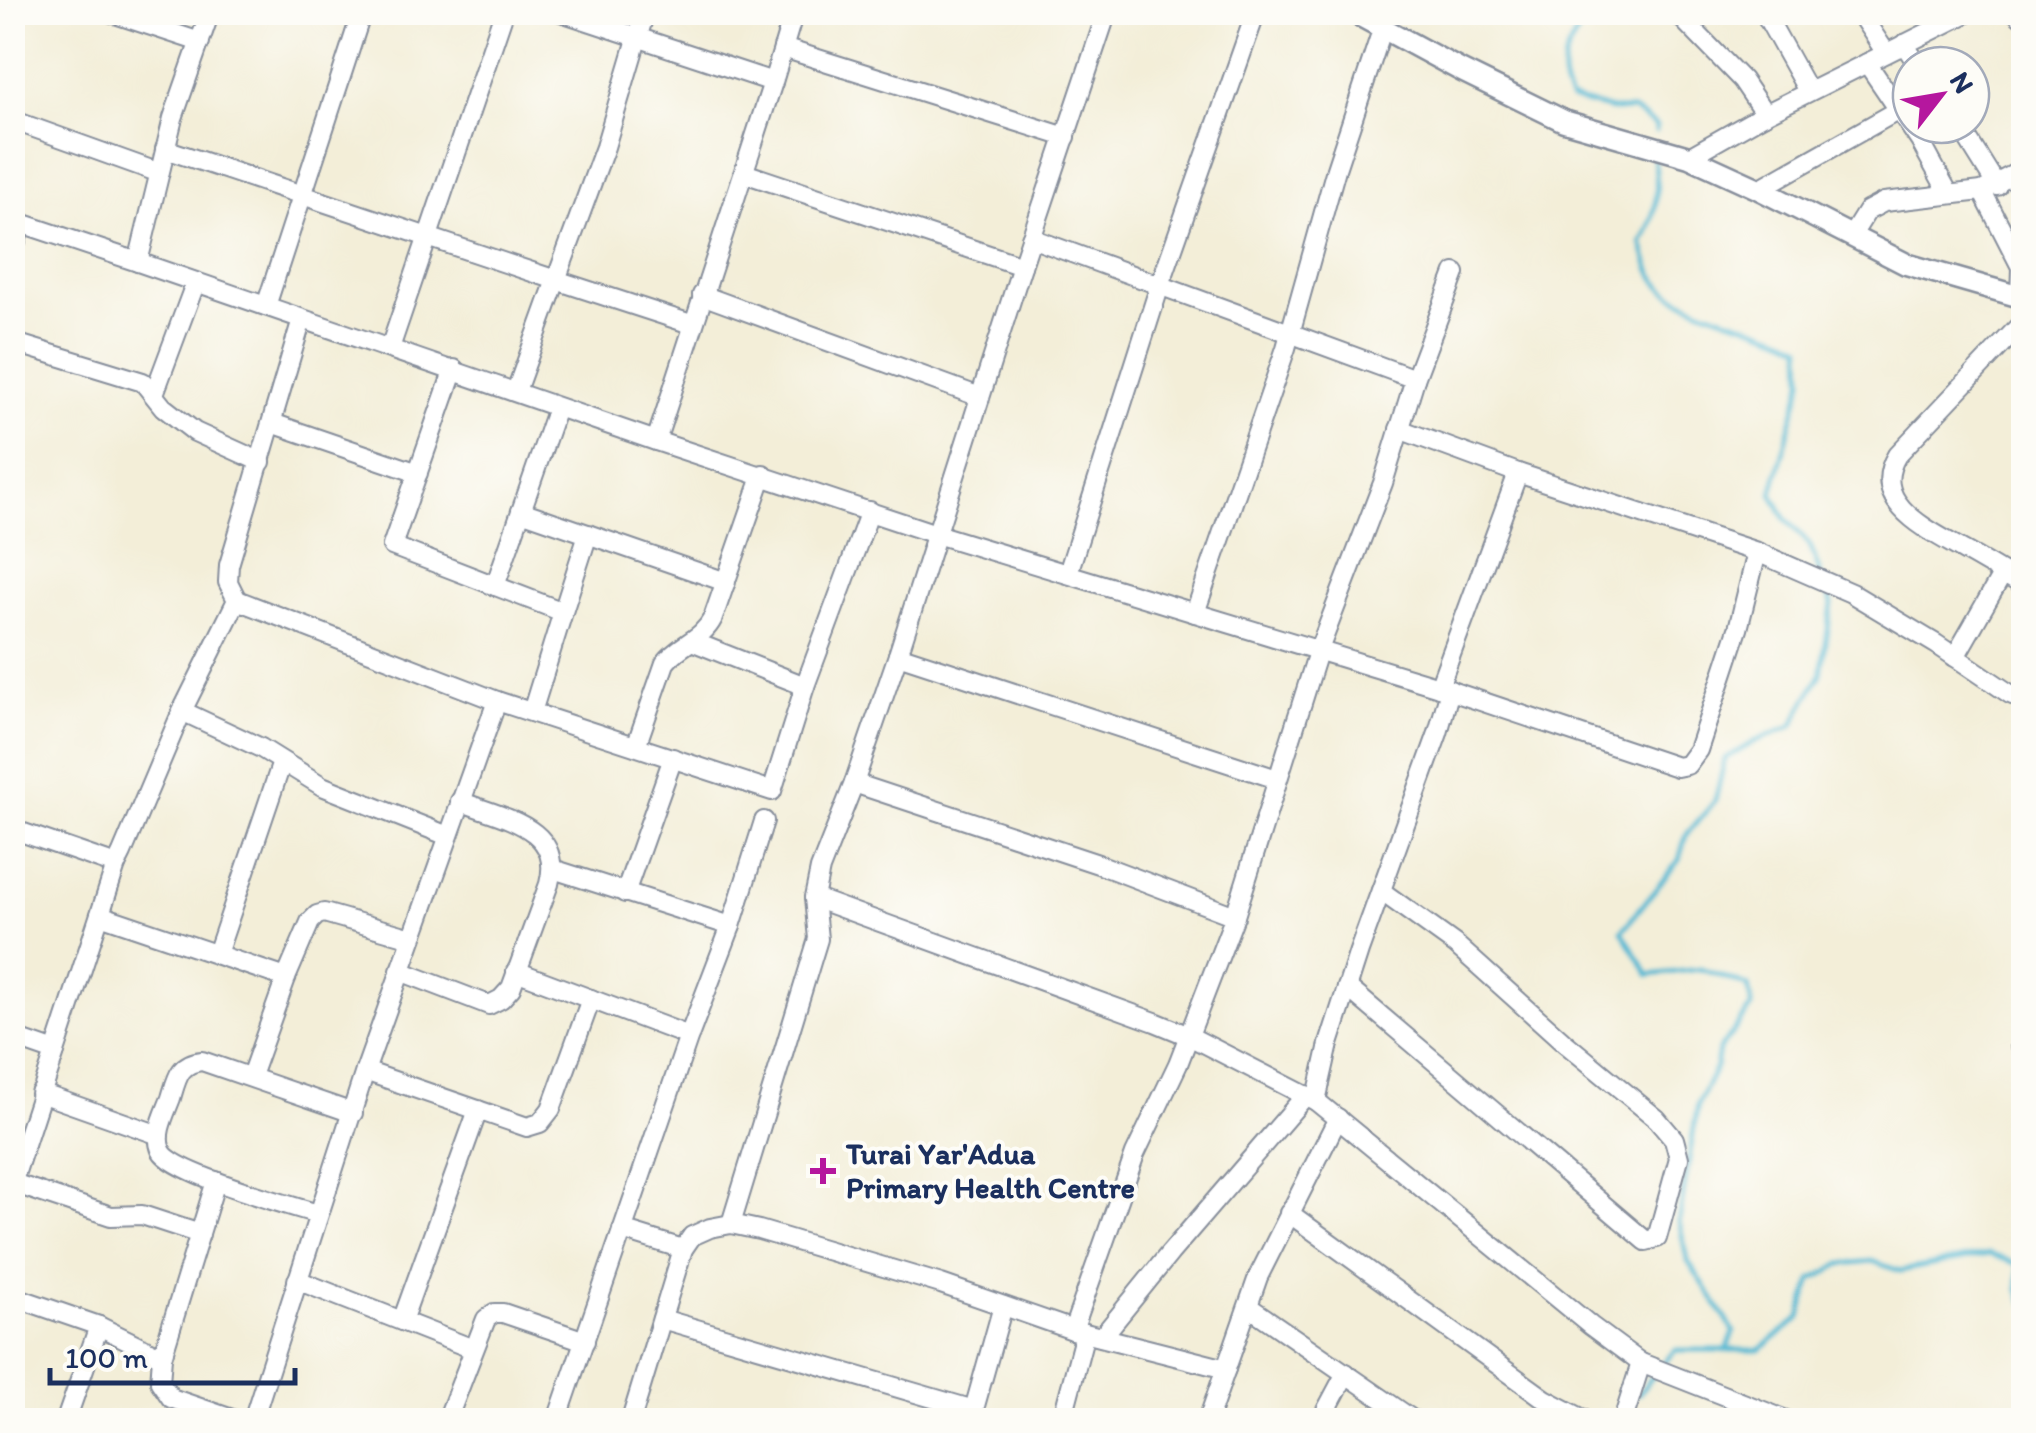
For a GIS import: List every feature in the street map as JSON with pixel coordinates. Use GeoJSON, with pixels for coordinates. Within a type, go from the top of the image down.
{"type":"FeatureCollection","features":[{"type":"Feature","properties":{"kind":"street"},"geometry":{"type":"LineString","coordinates":[[108,12],[200,42]]}},
{"type":"Feature","properties":{"kind":"street"},"geometry":{"type":"LineString","coordinates":[[138,262],[158,172],[210,12]]}},
{"type":"Feature","properties":{"kind":"street"},"geometry":{"type":"LineString","coordinates":[[266,306],[362,12]]}},
{"type":"Feature","properties":{"kind":"street"},"geometry":{"type":"LineString","coordinates":[[390,348],[504,12]]}},
{"type":"Feature","properties":{"kind":"street"},"geometry":{"type":"LineString","coordinates":[[561,12],[773,82]]}},
{"type":"Feature","properties":{"kind":"street"},"geometry":{"type":"LineString","coordinates":[[516,391],[604,147],[645,12]]}},
{"type":"Feature","properties":{"kind":"street"},"geometry":{"type":"LineString","coordinates":[[656,440],[794,12]]}},
{"type":"Feature","properties":{"kind":"street"},"geometry":{"type":"LineString","coordinates":[[731,1224],[818,939],[814,898],[824,858],[898,656],[1031,238],[1108,12]]}},
{"type":"Feature","properties":{"kind":"street"},"geometry":{"type":"LineString","coordinates":[[1068,574],[1160,285],[1256,12]]}},
{"type":"Feature","properties":{"kind":"street"},"geometry":{"type":"LineString","coordinates":[[1676,12],[1742,80],[1764,114]]}},
{"type":"Feature","properties":{"kind":"street"},"geometry":{"type":"LineString","coordinates":[[1764,12],[1808,92]]}},
{"type":"Feature","properties":{"kind":"street"},"geometry":{"type":"LineString","coordinates":[[1859,12],[1886,53]]}},
{"type":"Feature","properties":{"kind":"street"},"geometry":{"type":"LineString","coordinates":[[2015,12],[2024,20]]}},
{"type":"Feature","properties":{"kind":"street"},"geometry":{"type":"LineString","coordinates":[[1689,157],[1764,114],[1960,14]]}},
{"type":"Feature","properties":{"kind":"street"},"geometry":{"type":"LineString","coordinates":[[1195,613],[1291,331],[1336,169],[1371,18],[1462,72],[1564,121],[1689,157],[1759,188],[1906,264],[2022,297],[2021,267],[1968,145]]}},
{"type":"Feature","properties":{"kind":"street"},"geometry":{"type":"LineString","coordinates":[[783,48],[1066,137]]}},
{"type":"Feature","properties":{"kind":"street"},"geometry":{"type":"LineString","coordinates":[[1866,62],[1891,97]]}},
{"type":"Feature","properties":{"kind":"street"},"geometry":{"type":"LineString","coordinates":[[1759,188],[1891,115]]}},
{"type":"Feature","properties":{"kind":"street"},"geometry":{"type":"LineString","coordinates":[[12,120],[158,172]]}},
{"type":"Feature","properties":{"kind":"street"},"geometry":{"type":"LineString","coordinates":[[1920,145],[1949,194]]}},
{"type":"Feature","properties":{"kind":"street"},"geometry":{"type":"LineString","coordinates":[[165,149],[692,324]]}},
{"type":"Feature","properties":{"kind":"street"},"geometry":{"type":"LineString","coordinates":[[1852,235],[1867,211],[1884,202],[1989,188],[2024,169]]}},
{"type":"Feature","properties":{"kind":"street"},"geometry":{"type":"LineString","coordinates":[[744,173],[1022,266]]}},
{"type":"Feature","properties":{"kind":"street"},"geometry":{"type":"LineString","coordinates":[[12,253],[17,221],[936,534],[1444,688],[1677,766],[1687,764],[1698,750],[1738,629],[1757,552]]}},
{"type":"Feature","properties":{"kind":"street"},"geometry":{"type":"LineString","coordinates":[[1031,238],[1415,379]]}},
{"type":"Feature","properties":{"kind":"street"},"geometry":{"type":"LineString","coordinates":[[1062,1420],[1135,1154],[1189,1036],[1235,916],[1318,652],[1383,483],[1415,379],[1455,273]]}},
{"type":"Feature","properties":{"kind":"street"},"geometry":{"type":"LineString","coordinates":[[154,394],[195,284]]}},
{"type":"Feature","properties":{"kind":"street"},"geometry":{"type":"LineString","coordinates":[[702,295],[980,396]]}},
{"type":"Feature","properties":{"kind":"street"},"geometry":{"type":"LineString","coordinates":[[302,319],[229,564],[228,582],[237,600],[497,701],[772,791],[805,686],[870,511]]}},
{"type":"Feature","properties":{"kind":"street"},"geometry":{"type":"LineString","coordinates":[[2024,321],[1898,455],[1888,481],[1896,502],[1913,520],[2024,586]]}},
{"type":"Feature","properties":{"kind":"street"},"geometry":{"type":"LineString","coordinates":[[12,342],[143,382],[163,407],[195,432],[261,462]]}},
{"type":"Feature","properties":{"kind":"street"},"geometry":{"type":"LineString","coordinates":[[454,369],[392,546],[563,612]]}},
{"type":"Feature","properties":{"kind":"street"},"geometry":{"type":"LineString","coordinates":[[494,586],[557,408]]}},
{"type":"Feature","properties":{"kind":"street"},"geometry":{"type":"LineString","coordinates":[[272,423],[418,473]]}},
{"type":"Feature","properties":{"kind":"street"},"geometry":{"type":"LineString","coordinates":[[1399,429],[1757,552],[1852,593],[2024,700]]}},
{"type":"Feature","properties":{"kind":"street"},"geometry":{"type":"LineString","coordinates":[[1087,1334],[1170,1253],[1311,1098],[1518,473]]}},
{"type":"Feature","properties":{"kind":"street"},"geometry":{"type":"LineString","coordinates":[[636,746],[665,663],[707,630],[763,474]]}},
{"type":"Feature","properties":{"kind":"street"},"geometry":{"type":"LineString","coordinates":[[521,511],[726,582]]}},
{"type":"Feature","properties":{"kind":"street"},"geometry":{"type":"LineString","coordinates":[[532,712],[588,534]]}},
{"type":"Feature","properties":{"kind":"street"},"geometry":{"type":"LineString","coordinates":[[1955,657],[2003,573]]}},
{"type":"Feature","properties":{"kind":"street"},"geometry":{"type":"LineString","coordinates":[[200,1234],[142,1215],[111,1216],[13,1183],[18,1146],[55,1052],[116,864],[182,711],[237,600]]}},
{"type":"Feature","properties":{"kind":"street"},"geometry":{"type":"LineString","coordinates":[[694,642],[805,686]]}},
{"type":"Feature","properties":{"kind":"street"},"geometry":{"type":"LineString","coordinates":[[898,656],[1277,778]]}},
{"type":"Feature","properties":{"kind":"street"},"geometry":{"type":"LineString","coordinates":[[253,1420],[365,1071],[497,701]]}},
{"type":"Feature","properties":{"kind":"street"},"geometry":{"type":"LineString","coordinates":[[182,711],[261,748],[322,786],[448,836]]}},
{"type":"Feature","properties":{"kind":"street"},"geometry":{"type":"LineString","coordinates":[[626,893],[674,758]]}},
{"type":"Feature","properties":{"kind":"street"},"geometry":{"type":"LineString","coordinates":[[217,954],[282,762]]}},
{"type":"Feature","properties":{"kind":"street"},"geometry":{"type":"LineString","coordinates":[[854,783],[1098,864],[1235,916]]}},
{"type":"Feature","properties":{"kind":"street"},"geometry":{"type":"LineString","coordinates":[[400,971],[489,1005],[502,999],[553,870],[550,851],[540,834],[460,801]]}},
{"type":"Feature","properties":{"kind":"street"},"geometry":{"type":"LineString","coordinates":[[557,1420],[689,1036],[731,926],[764,821]]}},
{"type":"Feature","properties":{"kind":"street"},"geometry":{"type":"LineString","coordinates":[[12,849],[16,830],[116,864]]}},
{"type":"Feature","properties":{"kind":"street"},"geometry":{"type":"LineString","coordinates":[[553,870],[731,926]]}},
{"type":"Feature","properties":{"kind":"street"},"geometry":{"type":"LineString","coordinates":[[1348,988],[1646,1241],[1657,1238],[1679,1158],[1674,1139],[1657,1119],[1565,1044],[1456,945],[1382,891]]}},
{"type":"Feature","properties":{"kind":"street"},"geometry":{"type":"LineString","coordinates":[[814,898],[1189,1036],[1311,1098],[1590,1326],[1647,1366],[1786,1420]]}},
{"type":"Feature","properties":{"kind":"street"},"geometry":{"type":"LineString","coordinates":[[251,1076],[286,978],[316,915],[324,913],[412,938]]}},
{"type":"Feature","properties":{"kind":"street"},"geometry":{"type":"LineString","coordinates":[[100,915],[286,978]]}},
{"type":"Feature","properties":{"kind":"street"},"geometry":{"type":"LineString","coordinates":[[516,971],[689,1036]]}},
{"type":"Feature","properties":{"kind":"street"},"geometry":{"type":"LineString","coordinates":[[365,1071],[527,1127],[540,1122],[550,1109],[591,999]]}},
{"type":"Feature","properties":{"kind":"street"},"geometry":{"type":"LineString","coordinates":[[12,1037],[55,1052]]}},
{"type":"Feature","properties":{"kind":"street"},"geometry":{"type":"LineString","coordinates":[[318,1214],[168,1161],[159,1147],[158,1135],[180,1069],[190,1062],[202,1061],[354,1113]]}},
{"type":"Feature","properties":{"kind":"street"},"geometry":{"type":"LineString","coordinates":[[40,1094],[158,1135]]}},
{"type":"Feature","properties":{"kind":"street"},"geometry":{"type":"LineString","coordinates":[[402,1321],[478,1110]]}},
{"type":"Feature","properties":{"kind":"street"},"geometry":{"type":"LineString","coordinates":[[1208,1420],[1258,1278],[1338,1118]]}},
{"type":"Feature","properties":{"kind":"street"},"geometry":{"type":"LineString","coordinates":[[216,1181],[162,1357],[160,1382],[171,1398],[235,1420]]}},
{"type":"Feature","properties":{"kind":"street"},"geometry":{"type":"LineString","coordinates":[[1290,1213],[1545,1399],[1585,1420]]}},
{"type":"Feature","properties":{"kind":"street"},"geometry":{"type":"LineString","coordinates":[[631,1420],[683,1249],[692,1236],[731,1224],[788,1237],[1087,1334],[1226,1369]]}},
{"type":"Feature","properties":{"kind":"street"},"geometry":{"type":"LineString","coordinates":[[622,1230],[683,1249]]}},
{"type":"Feature","properties":{"kind":"street"},"geometry":{"type":"LineString","coordinates":[[296,1280],[473,1349]]}},
{"type":"Feature","properties":{"kind":"street"},"geometry":{"type":"LineString","coordinates":[[12,1296],[99,1326],[162,1357]]}},
{"type":"Feature","properties":{"kind":"street"},"geometry":{"type":"LineString","coordinates":[[662,1320],[973,1415],[1003,1306]]}},
{"type":"Feature","properties":{"kind":"street"},"geometry":{"type":"LineString","coordinates":[[1249,1307],[1413,1420]]}},
{"type":"Feature","properties":{"kind":"street"},"geometry":{"type":"LineString","coordinates":[[447,1420],[486,1319],[494,1314],[503,1313],[584,1341]]}},
{"type":"Feature","properties":{"kind":"street"},"geometry":{"type":"LineString","coordinates":[[66,1420],[99,1326]]}},
{"type":"Feature","properties":{"kind":"street"},"geometry":{"type":"LineString","coordinates":[[1623,1420],[1647,1366]]}},
{"type":"Feature","properties":{"kind":"street"},"geometry":{"type":"LineString","coordinates":[[1321,1420],[1346,1373]]}},
{"type":"Feature","properties":{"kind":"waterway"},"geometry":{"type":"LineString","coordinates":[[1592,12],[1566,54],[1563,75],[1570,99],[1611,110],[1633,110],[1656,126],[1656,131]]}},
{"type":"Feature","properties":{"kind":"waterway"},"geometry":{"type":"LineString","coordinates":[[1654,157],[1656,201],[1642,242],[1660,285],[1688,303],[1802,346],[1803,381],[1772,493],[1785,518],[1810,545],[1821,576]]}},
{"type":"Feature","properties":{"kind":"waterway"},"geometry":{"type":"LineString","coordinates":[[1727,1350],[1734,1331],[1687,1259],[1679,1221],[1698,1103],[1716,1067],[1719,1050],[1752,1007],[1748,986],[1701,969],[1649,975],[1622,931],[1679,860],[1686,835],[1715,801],[1725,759],[1792,726],[1821,674],[1832,604],[1825,586]]}},
{"type":"Feature","properties":{"kind":"waterway"},"geometry":{"type":"LineString","coordinates":[[1638,1394],[1675,1350],[1760,1350],[1800,1318],[1812,1280],[1841,1264],[1872,1261],[1900,1271],[1989,1254],[2018,1264],[2024,1303]]}},
{"type":"Feature","properties":{"kind":"place","name":"Turai Yar'Adua Primary Health Centre"},"geometry":{"type":"Point","coordinates":[823,1171]}}]}
